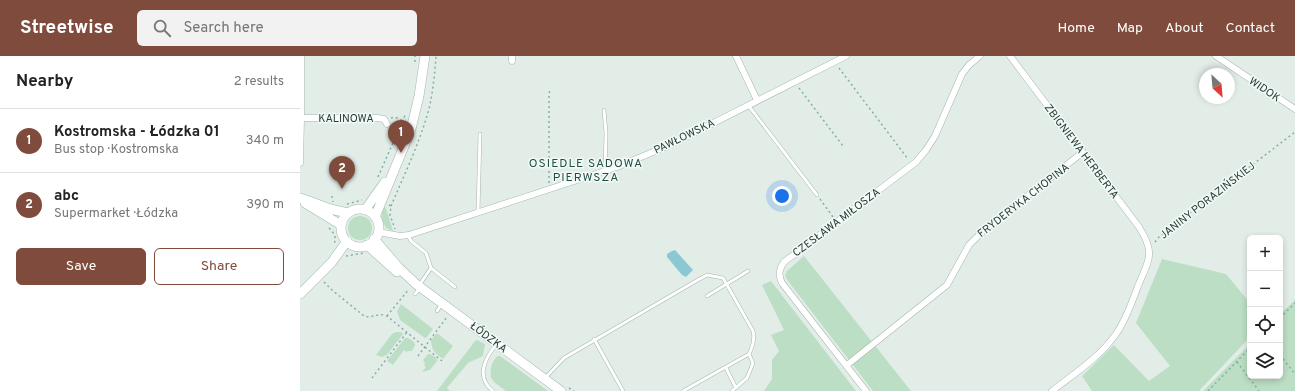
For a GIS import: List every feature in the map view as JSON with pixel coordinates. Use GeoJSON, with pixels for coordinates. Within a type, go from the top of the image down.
{"type":"FeatureCollection","features":[{"type":"Feature","properties":{"kind":"main road"},"geometry":{"type":"LineString","coordinates":[[375,217],[411,128],[419,96],[425,56]]}},
{"type":"Feature","properties":{"kind":"main road"},"geometry":{"type":"LineString","coordinates":[[365,210],[394,170]]}},
{"type":"Feature","properties":{"kind":"main road"},"geometry":{"type":"LineString","coordinates":[[300,198],[304,203],[328,213],[341,225]]}},
{"type":"Feature","properties":{"kind":"main road"},"geometry":{"type":"LineString","coordinates":[[328,213],[346,209],[365,210],[375,217],[378,226],[371,243],[354,246],[347,241],[342,232],[341,225],[346,209]]}},
{"type":"Feature","properties":{"kind":"main road"},"geometry":{"type":"LineString","coordinates":[[300,294],[332,262],[347,241]]}},
{"type":"Feature","properties":{"kind":"main road","name":"ŁÓDZKA"},"geometry":{"type":"LineString","coordinates":[[371,243],[385,262],[440,307],[452,310],[561,391]]}},
{"type":"Feature","properties":{"kind":"street"},"geometry":{"type":"LineString","coordinates":[[300,163],[302,118],[301,56]]}},
{"type":"Feature","properties":{"kind":"street"},"geometry":{"type":"LineString","coordinates":[[736,56],[757,100]]}},
{"type":"Feature","properties":{"kind":"street","name":"PAWŁOWSKA"},"geometry":{"type":"LineString","coordinates":[[371,243],[395,236],[408,235],[605,171],[670,145],[846,56]]}},
{"type":"Feature","properties":{"kind":"street","name":"CZESŁAWA MIŁOSZA"},"geometry":{"type":"LineString","coordinates":[[866,391],[782,283],[779,273],[784,262],[912,165],[926,150],[933,140],[962,74],[969,65],[980,56]]}},
{"type":"Feature","properties":{"kind":"street","name":"ZBIGNIEWA HERBERTA"},"geometry":{"type":"LineString","coordinates":[[1010,56],[1139,227],[1149,248]]}},
{"type":"Feature","properties":{"kind":"street","name":"WIDOK"},"geometry":{"type":"LineString","coordinates":[[1216,56],[1295,109]]}},
{"type":"Feature","properties":{"kind":"street","name":"KALINOWA"},"geometry":{"type":"LineString","coordinates":[[302,118],[386,121]]}},
{"type":"Feature","properties":{"kind":"street","name":"FRYDERYKA CHOPINA"},"geometry":{"type":"LineString","coordinates":[[847,365],[947,285],[969,245],[983,231],[1083,152]]}},
{"type":"Feature","properties":{"kind":"street","name":"JANINY PORAZIŃSKIEJ"},"geometry":{"type":"LineString","coordinates":[[1052,391],[1091,360],[1117,333],[1126,317],[1148,263],[1150,257],[1149,248]]}},
{"type":"Feature","properties":{"kind":"lane"},"geometry":{"type":"LineString","coordinates":[[748,105],[817,195]]}},
{"type":"Feature","properties":{"kind":"lane"},"geometry":{"type":"LineString","coordinates":[[604,110],[606,133],[605,171]]}},
{"type":"Feature","properties":{"kind":"lane"},"geometry":{"type":"LineString","coordinates":[[478,212],[480,134]]}},
{"type":"Feature","properties":{"kind":"lane"},"geometry":{"type":"LineString","coordinates":[[408,235],[411,241],[426,254],[430,268],[455,287]]}},
{"type":"Feature","properties":{"kind":"lane"},"geometry":{"type":"LineString","coordinates":[[416,288],[430,268]]}},
{"type":"Feature","properties":{"kind":"lane"},"geometry":{"type":"LineString","coordinates":[[707,296],[748,271]]}},
{"type":"Feature","properties":{"kind":"lane"},"geometry":{"type":"LineString","coordinates":[[545,379],[564,358],[594,339],[708,275],[723,278],[753,331],[754,339],[749,354],[683,391]]}},
{"type":"Feature","properties":{"kind":"lane"},"geometry":{"type":"LineString","coordinates":[[594,339],[623,391]]}},
{"type":"Feature","properties":{"kind":"lane"},"geometry":{"type":"LineString","coordinates":[[493,391],[486,386],[483,380],[483,372],[487,358],[497,344]]}},
{"type":"Feature","properties":{"kind":"lane"},"geometry":{"type":"LineString","coordinates":[[732,391],[747,378],[753,363],[749,354]]}},
{"type":"Feature","properties":{"kind":"lane"},"geometry":{"type":"LineString","coordinates":[[726,368],[736,388]]}},
{"type":"Feature","properties":{"kind":"path"},"geometry":{"type":"LineString","coordinates":[[415,56],[415,67]]}},
{"type":"Feature","properties":{"kind":"path"},"geometry":{"type":"LineString","coordinates":[[834,62],[912,165]]}},
{"type":"Feature","properties":{"kind":"path"},"geometry":{"type":"LineString","coordinates":[[794,82],[843,146]]}},
{"type":"Feature","properties":{"kind":"path"},"geometry":{"type":"LineString","coordinates":[[551,89],[548,100],[549,174],[551,189]]}},
{"type":"Feature","properties":{"kind":"path"},"geometry":{"type":"LineString","coordinates":[[376,180],[408,108]]}},
{"type":"Feature","properties":{"kind":"path"},"geometry":{"type":"LineString","coordinates":[[386,121],[395,117],[403,121]]}},
{"type":"Feature","properties":{"kind":"path","name":"JANINY PORAZIŃSKIEJ"},"geometry":{"type":"LineString","coordinates":[[1149,248],[1159,237],[1295,132]]}},
{"type":"Feature","properties":{"kind":"path"},"geometry":{"type":"LineString","coordinates":[[817,195],[837,222]]}},
{"type":"Feature","properties":{"kind":"path"},"geometry":{"type":"LineString","coordinates":[[332,196],[333,204],[324,224],[334,233],[336,237],[332,247],[344,256],[349,256],[363,253],[371,243]]}},
{"type":"Feature","properties":{"kind":"path"},"geometry":{"type":"LineString","coordinates":[[346,209],[354,201],[363,200]]}},
{"type":"Feature","properties":{"kind":"path"},"geometry":{"type":"LineString","coordinates":[[381,201],[391,206],[390,211],[396,231],[395,236]]}},
{"type":"Feature","properties":{"kind":"path"},"geometry":{"type":"LineString","coordinates":[[319,276],[332,290],[364,316],[369,317],[379,314],[387,316],[442,361]]}},
{"type":"Feature","properties":{"kind":"path"},"geometry":{"type":"LineString","coordinates":[[387,316],[416,288]]}},
{"type":"Feature","properties":{"kind":"path"},"geometry":{"type":"LineString","coordinates":[[1283,315],[1295,303]]}},
{"type":"Feature","properties":{"kind":"path"},"geometry":{"type":"LineString","coordinates":[[418,356],[452,310]]}},
{"type":"Feature","properties":{"kind":"path"},"geometry":{"type":"LineString","coordinates":[[372,378],[407,332]]}},
{"type":"Feature","properties":{"kind":"path"},"geometry":{"type":"LineString","coordinates":[[1209,390],[1247,351]]}},
{"type":"Feature","properties":{"kind":"path"},"geometry":{"type":"LineString","coordinates":[[1283,359],[1295,374]]}},
{"type":"Feature","properties":{"kind":"path"},"geometry":{"type":"LineString","coordinates":[[1237,362],[1259,391]]}},
{"type":"Feature","properties":{"kind":"green space"},"geometry":{"type":"Polygon","coordinates":[[[382,206],[386,208],[393,231],[386,228],[382,217],[382,206]]]}},
{"type":"Feature","properties":{"kind":"green space"},"geometry":{"type":"Polygon","coordinates":[[[360,216],[365,217],[371,223],[371,233],[365,239],[360,240],[355,239],[349,233],[348,228],[349,223],[355,217],[360,216]]]}},
{"type":"Feature","properties":{"kind":"green space"},"geometry":{"type":"Polygon","coordinates":[[[804,256],[911,391],[873,391],[785,276],[787,271],[804,256]]]}},
{"type":"Feature","properties":{"kind":"green space"},"geometry":{"type":"Polygon","coordinates":[[[1162,259],[1226,274],[1247,299],[1247,340],[1199,391],[1092,391],[1082,376],[1114,345],[1149,381],[1170,366],[1136,323],[1162,259]]]}},
{"type":"Feature","properties":{"kind":"green space"},"geometry":{"type":"Polygon","coordinates":[[[771,281],[856,391],[764,391],[772,379],[772,360],[779,351],[771,335],[784,330],[762,285],[771,281]]]}},
{"type":"Feature","properties":{"kind":"green space"},"geometry":{"type":"Polygon","coordinates":[[[1295,300],[1295,391],[1203,391],[1247,347],[1247,379],[1283,379],[1283,311],[1295,300]]]}},
{"type":"Feature","properties":{"kind":"green space"},"geometry":{"type":"Polygon","coordinates":[[[401,304],[433,329],[427,337],[425,338],[400,320],[397,311],[401,304]]]}},
{"type":"Feature","properties":{"kind":"green space"},"geometry":{"type":"Polygon","coordinates":[[[401,332],[403,334],[387,355],[382,357],[376,355],[392,334],[401,332]]]}},
{"type":"Feature","properties":{"kind":"green space"},"geometry":{"type":"Polygon","coordinates":[[[437,333],[453,346],[443,359],[436,354],[432,347],[431,340],[437,333]]]}},
{"type":"Feature","properties":{"kind":"green space"},"geometry":{"type":"Polygon","coordinates":[[[405,338],[408,338],[414,342],[415,345],[412,351],[407,352],[404,350],[393,365],[387,361],[405,338]]]}},
{"type":"Feature","properties":{"kind":"green space"},"geometry":{"type":"Polygon","coordinates":[[[477,340],[485,344],[483,356],[468,363],[447,388],[450,391],[437,391],[475,341],[477,340]]]}},
{"type":"Feature","properties":{"kind":"green space"},"geometry":{"type":"Polygon","coordinates":[[[428,354],[434,356],[437,361],[430,370],[422,372],[426,367],[423,360],[428,354]]]}},
{"type":"Feature","properties":{"kind":"green space"},"geometry":{"type":"Polygon","coordinates":[[[498,356],[548,391],[506,391],[491,378],[492,366],[494,360],[498,356]]]}},
{"type":"Feature","properties":{"kind":"water"},"geometry":{"type":"Polygon","coordinates":[[[675,250],[693,270],[686,277],[682,275],[667,257],[667,254],[675,250]]]}},
{"type":"Feature","properties":{"kind":"place","name":"Kostromska - Łódzka 01"},"geometry":{"type":"Point","coordinates":[401,153]}},
{"type":"Feature","properties":{"kind":"place","name":"abc"},"geometry":{"type":"Point","coordinates":[342,189]}},
{"type":"Feature","properties":{"kind":"district","name":"OSIEDLE SADOWA PIERWSZA"},"geometry":{"type":"Point","coordinates":[586,170]}}]}
